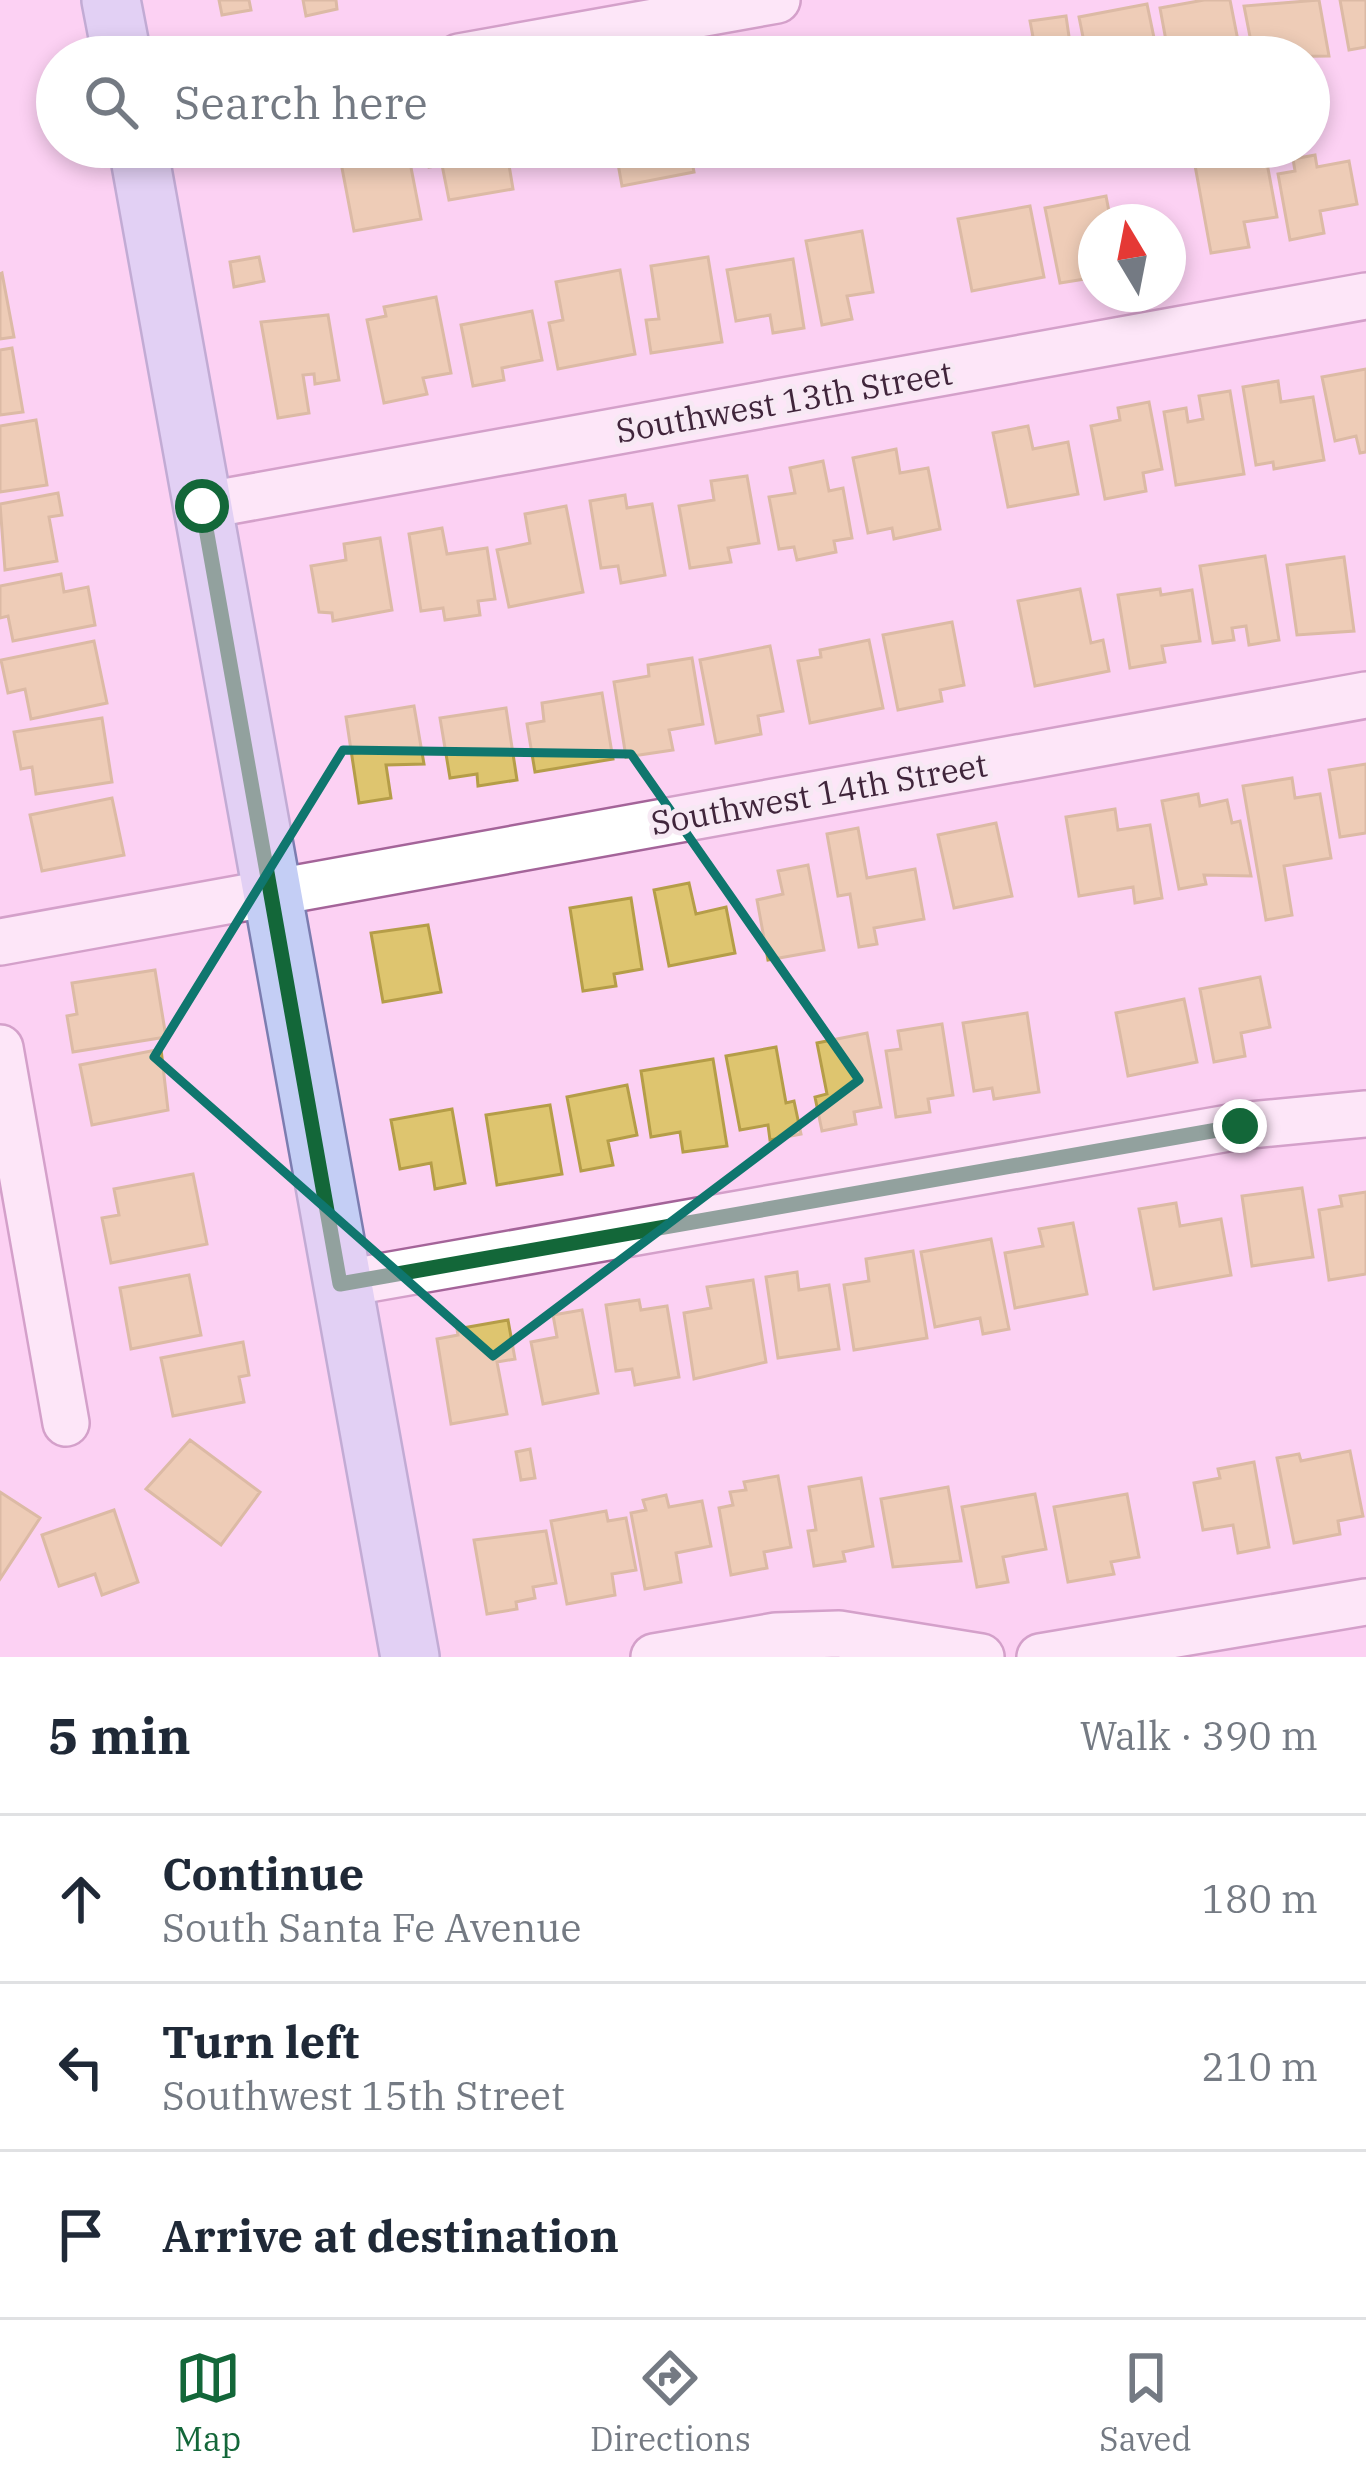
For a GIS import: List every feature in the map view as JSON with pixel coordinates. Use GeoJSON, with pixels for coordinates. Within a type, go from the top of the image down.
{"type":"FeatureCollection","features":[{"type":"Feature","properties":{"kind":"main road"},"geometry":{"type":"LineString","coordinates":[[111,0],[118,36]]}},
{"type":"Feature","properties":{"kind":"main road"},"geometry":{"type":"LineString","coordinates":[[142,168],[410,1657]]}},
{"type":"Feature","properties":{"kind":"street"},"geometry":{"type":"LineString","coordinates":[[576,36],[777,0]]}},
{"type":"Feature","properties":{"kind":"street","name":"Southwest 13th Street"},"geometry":{"type":"LineString","coordinates":[[202,506],[1366,296]]}},
{"type":"Feature","properties":{"kind":"street","name":"Southwest 14th Street"},"geometry":{"type":"LineString","coordinates":[[0,942],[1366,695]]}},
{"type":"Feature","properties":{"kind":"street"},"geometry":{"type":"LineString","coordinates":[[0,1048],[66,1423]]}},
{"type":"Feature","properties":{"kind":"street"},"geometry":{"type":"LineString","coordinates":[[340,1284],[1240,1126],[1366,1114]]}},
{"type":"Feature","properties":{"kind":"street"},"geometry":{"type":"LineString","coordinates":[[1040,1657],[1366,1602]]}},
{"type":"Feature","properties":{"kind":"street"},"geometry":{"type":"LineString","coordinates":[[654,1657],[776,1636],[839,1634],[981,1657]]}},
{"type":"Feature","properties":{"kind":"highlighted area"},"geometry":{"type":"Polygon","coordinates":[[[343,750],[631,754],[859,1080],[493,1356],[154,1057],[343,750]]]}},
{"type":"Feature","properties":{"kind":"building"},"geometry":{"type":"Polygon","coordinates":[[[219,0],[249,0],[251,10],[222,15],[219,0]]]}},
{"type":"Feature","properties":{"kind":"building"},"geometry":{"type":"Polygon","coordinates":[[[303,0],[336,0],[337,9],[306,16],[303,0]]]}},
{"type":"Feature","properties":{"kind":"building"},"geometry":{"type":"Polygon","coordinates":[[[1230,0],[1237,36],[1165,36],[1160,8],[1230,0]]]}},
{"type":"Feature","properties":{"kind":"building"},"geometry":{"type":"Polygon","coordinates":[[[1319,0],[1325,36],[1250,36],[1244,6],[1319,0]]]}},
{"type":"Feature","properties":{"kind":"building"},"geometry":{"type":"Polygon","coordinates":[[[1340,0],[1366,0],[1366,47],[1349,50],[1340,0]]]}},
{"type":"Feature","properties":{"kind":"building"},"geometry":{"type":"Polygon","coordinates":[[[1147,4],[1154,36],[1083,36],[1079,17],[1147,4]]]}},
{"type":"Feature","properties":{"kind":"building"},"geometry":{"type":"Polygon","coordinates":[[[1066,16],[1069,36],[1033,36],[1030,21],[1066,16]]]}},
{"type":"Feature","properties":{"kind":"building"},"geometry":{"type":"Polygon","coordinates":[[[1349,161],[1357,204],[1320,211],[1324,233],[1290,240],[1278,174],[1349,161]]]}},
{"type":"Feature","properties":{"kind":"building"},"geometry":{"type":"Polygon","coordinates":[[[342,168],[411,168],[421,219],[354,231],[342,168]]]}},
{"type":"Feature","properties":{"kind":"building"},"geometry":{"type":"Polygon","coordinates":[[[443,168],[510,168],[513,189],[449,200],[443,168]]]}},
{"type":"Feature","properties":{"kind":"building"},"geometry":{"type":"Polygon","coordinates":[[[619,168],[693,168],[694,172],[622,186],[619,168]]]}},
{"type":"Feature","properties":{"kind":"building"},"geometry":{"type":"Polygon","coordinates":[[[1195,168],[1268,168],[1277,217],[1244,222],[1249,247],[1211,253],[1195,168]]]}},
{"type":"Feature","properties":{"kind":"building"},"geometry":{"type":"Polygon","coordinates":[[[1106,196],[1108,204],[1078,204],[1078,280],[1060,283],[1045,208],[1106,196]]]}},
{"type":"Feature","properties":{"kind":"building"},"geometry":{"type":"Polygon","coordinates":[[[1030,206],[1044,277],[972,291],[958,219],[1030,206]]]}},
{"type":"Feature","properties":{"kind":"building"},"geometry":{"type":"Polygon","coordinates":[[[862,231],[873,292],[847,296],[852,319],[822,325],[806,241],[862,231]]]}},
{"type":"Feature","properties":{"kind":"building"},"geometry":{"type":"Polygon","coordinates":[[[259,257],[264,281],[234,287],[230,262],[259,257]]]}},
{"type":"Feature","properties":{"kind":"building"},"geometry":{"type":"Polygon","coordinates":[[[708,257],[722,342],[651,353],[646,320],[659,319],[651,266],[708,257]]]}},
{"type":"Feature","properties":{"kind":"building"},"geometry":{"type":"Polygon","coordinates":[[[793,259],[804,328],[773,333],[770,315],[736,321],[727,270],[793,259]]]}},
{"type":"Feature","properties":{"kind":"building"},"geometry":{"type":"Polygon","coordinates":[[[620,270],[635,354],[558,369],[549,323],[563,320],[556,282],[620,270]]]}},
{"type":"Feature","properties":{"kind":"building"},"geometry":{"type":"Polygon","coordinates":[[[0,274],[14,337],[0,339],[0,274]]]}},
{"type":"Feature","properties":{"kind":"building"},"geometry":{"type":"Polygon","coordinates":[[[436,297],[451,373],[423,378],[427,394],[384,403],[367,320],[386,316],[384,307],[436,297]]]}},
{"type":"Feature","properties":{"kind":"building"},"geometry":{"type":"Polygon","coordinates":[[[532,311],[542,360],[502,368],[504,380],[473,386],[461,325],[532,311]]]}},
{"type":"Feature","properties":{"kind":"building"},"geometry":{"type":"Polygon","coordinates":[[[328,315],[339,380],[315,384],[314,374],[303,375],[309,413],[278,418],[261,322],[328,315]]]}},
{"type":"Feature","properties":{"kind":"building"},"geometry":{"type":"Polygon","coordinates":[[[12,348],[23,412],[0,415],[0,350],[12,348]]]}},
{"type":"Feature","properties":{"kind":"building"},"geometry":{"type":"Polygon","coordinates":[[[1366,369],[1366,452],[1360,453],[1356,436],[1335,441],[1322,377],[1366,369]]]}},
{"type":"Feature","properties":{"kind":"building"},"geometry":{"type":"Polygon","coordinates":[[[1278,381],[1281,402],[1313,397],[1324,460],[1274,469],[1273,462],[1256,465],[1243,387],[1278,381]]]}},
{"type":"Feature","properties":{"kind":"building"},"geometry":{"type":"Polygon","coordinates":[[[1230,391],[1244,474],[1176,485],[1164,412],[1186,408],[1188,422],[1203,419],[1199,396],[1230,391]]]}},
{"type":"Feature","properties":{"kind":"building"},"geometry":{"type":"Polygon","coordinates":[[[1149,402],[1162,469],[1143,473],[1146,491],[1105,499],[1091,426],[1120,420],[1118,408],[1149,402]]]}},
{"type":"Feature","properties":{"kind":"building"},"geometry":{"type":"Polygon","coordinates":[[[36,420],[47,485],[0,492],[0,426],[36,420]]]}},
{"type":"Feature","properties":{"kind":"building"},"geometry":{"type":"Polygon","coordinates":[[[1028,426],[1033,449],[1068,442],[1078,494],[1008,507],[993,433],[1028,426]]]}},
{"type":"Feature","properties":{"kind":"building"},"geometry":{"type":"Polygon","coordinates":[[[896,449],[900,473],[928,468],[940,529],[894,539],[892,528],[868,533],[853,458],[896,449]]]}},
{"type":"Feature","properties":{"kind":"building"},"geometry":{"type":"Polygon","coordinates":[[[823,461],[829,491],[843,488],[852,538],[834,541],[836,552],[797,560],[794,547],[779,549],[769,497],[795,493],[790,468],[823,461]]]}},
{"type":"Feature","properties":{"kind":"building"},"geometry":{"type":"Polygon","coordinates":[[[747,476],[759,543],[728,548],[731,562],[690,568],[679,506],[714,500],[711,481],[747,476]]]}},
{"type":"Feature","properties":{"kind":"building"},"geometry":{"type":"Polygon","coordinates":[[[58,493],[62,515],[49,517],[57,561],[5,570],[0,504],[58,493]]]}},
{"type":"Feature","properties":{"kind":"building"},"geometry":{"type":"Polygon","coordinates":[[[625,495],[627,508],[652,504],[665,575],[621,583],[618,566],[601,568],[590,501],[625,495]]]}},
{"type":"Feature","properties":{"kind":"building"},"geometry":{"type":"Polygon","coordinates":[[[566,506],[583,592],[509,607],[497,550],[530,543],[525,514],[566,506]]]}},
{"type":"Feature","properties":{"kind":"building"},"geometry":{"type":"Polygon","coordinates":[[[442,528],[447,554],[487,548],[495,599],[478,601],[480,615],[445,620],[443,608],[421,611],[409,534],[442,528]]]}},
{"type":"Feature","properties":{"kind":"building"},"geometry":{"type":"Polygon","coordinates":[[[380,538],[392,610],[333,621],[332,613],[319,612],[311,566],[346,560],[344,544],[380,538]]]}},
{"type":"Feature","properties":{"kind":"building"},"geometry":{"type":"Polygon","coordinates":[[[1265,556],[1279,640],[1249,645],[1246,626],[1232,628],[1234,640],[1213,643],[1200,566],[1265,556]]]}},
{"type":"Feature","properties":{"kind":"building"},"geometry":{"type":"Polygon","coordinates":[[[1344,557],[1354,631],[1297,635],[1287,565],[1344,557]]]}},
{"type":"Feature","properties":{"kind":"building"},"geometry":{"type":"Polygon","coordinates":[[[61,574],[64,592],[88,587],[95,625],[13,641],[8,616],[0,618],[0,586],[61,574]]]}},
{"type":"Feature","properties":{"kind":"building"},"geometry":{"type":"Polygon","coordinates":[[[1080,589],[1091,643],[1103,640],[1109,671],[1035,686],[1018,601],[1080,589]]]}},
{"type":"Feature","properties":{"kind":"building"},"geometry":{"type":"Polygon","coordinates":[[[1160,589],[1161,595],[1192,590],[1200,641],[1162,646],[1165,662],[1130,668],[1118,595],[1160,589]]]}},
{"type":"Feature","properties":{"kind":"building"},"geometry":{"type":"Polygon","coordinates":[[[952,622],[964,685],[940,690],[942,701],[898,710],[883,635],[952,622]]]}},
{"type":"Feature","properties":{"kind":"building"},"geometry":{"type":"Polygon","coordinates":[[[869,640],[883,708],[810,723],[798,661],[821,657],[820,650],[869,640]]]}},
{"type":"Feature","properties":{"kind":"building"},"geometry":{"type":"Polygon","coordinates":[[[94,641],[107,703],[31,719],[25,689],[8,693],[1,660],[94,641]]]}},
{"type":"Feature","properties":{"kind":"building"},"geometry":{"type":"Polygon","coordinates":[[[770,646],[783,711],[758,716],[761,734],[716,743],[700,660],[770,646]]]}},
{"type":"Feature","properties":{"kind":"building"},"geometry":{"type":"Polygon","coordinates":[[[692,658],[703,724],[669,730],[673,750],[626,757],[614,682],[649,676],[648,665],[692,658]]]}},
{"type":"Feature","properties":{"kind":"building"},"geometry":{"type":"Polygon","coordinates":[[[602,693],[613,759],[535,772],[527,724],[544,721],[542,703],[602,693]]]}},
{"type":"Feature","properties":{"kind":"building"},"geometry":{"type":"Polygon","coordinates":[[[414,706],[424,764],[386,765],[391,798],[359,803],[346,717],[414,706]]]}},
{"type":"Feature","properties":{"kind":"building"},"geometry":{"type":"Polygon","coordinates":[[[506,708],[517,780],[478,786],[477,774],[450,778],[440,718],[506,708]]]}},
{"type":"Feature","properties":{"kind":"building"},"geometry":{"type":"Polygon","coordinates":[[[102,718],[112,782],[36,794],[32,767],[21,769],[14,732],[102,718]]]}},
{"type":"Feature","properties":{"kind":"building"},"geometry":{"type":"Polygon","coordinates":[[[1366,764],[1366,833],[1340,837],[1329,770],[1366,764]]]}},
{"type":"Feature","properties":{"kind":"building"},"geometry":{"type":"Polygon","coordinates":[[[1292,778],[1295,798],[1320,794],[1331,858],[1284,866],[1292,915],[1266,920],[1243,786],[1292,778]]]}},
{"type":"Feature","properties":{"kind":"building"},"geometry":{"type":"Polygon","coordinates":[[[1198,794],[1200,806],[1227,800],[1232,823],[1240,821],[1251,876],[1204,875],[1206,884],[1179,889],[1162,801],[1198,794]]]}},
{"type":"Feature","properties":{"kind":"building"},"geometry":{"type":"Polygon","coordinates":[[[112,798],[124,855],[42,871],[30,815],[112,798]]]}},
{"type":"Feature","properties":{"kind":"building"},"geometry":{"type":"Polygon","coordinates":[[[1115,809],[1118,830],[1150,825],[1162,898],[1135,903],[1133,887],[1079,896],[1066,817],[1115,809]]]}},
{"type":"Feature","properties":{"kind":"building"},"geometry":{"type":"Polygon","coordinates":[[[996,823],[1012,896],[954,908],[938,835],[996,823]]]}},
{"type":"Feature","properties":{"kind":"building"},"geometry":{"type":"Polygon","coordinates":[[[858,828],[867,878],[915,869],[924,919],[874,928],[877,944],[859,947],[850,894],[838,896],[827,834],[858,828]]]}},
{"type":"Feature","properties":{"kind":"building"},"geometry":{"type":"Polygon","coordinates":[[[808,865],[824,950],[768,960],[757,900],[783,894],[778,871],[808,865]]]}},
{"type":"Feature","properties":{"kind":"building"},"geometry":{"type":"Polygon","coordinates":[[[689,883],[696,914],[726,907],[735,953],[669,966],[654,890],[689,883]]]}},
{"type":"Feature","properties":{"kind":"building"},"geometry":{"type":"Polygon","coordinates":[[[631,898],[642,969],[614,974],[616,986],[583,991],[570,908],[631,898]]]}},
{"type":"Feature","properties":{"kind":"building"},"geometry":{"type":"Polygon","coordinates":[[[428,925],[441,992],[383,1002],[371,933],[428,925]]]}},
{"type":"Feature","properties":{"kind":"building"},"geometry":{"type":"Polygon","coordinates":[[[155,970],[166,1037],[73,1052],[67,1016],[77,1014],[72,983],[155,970]]]}},
{"type":"Feature","properties":{"kind":"building"},"geometry":{"type":"Polygon","coordinates":[[[1260,977],[1270,1027],[1241,1033],[1245,1056],[1214,1062],[1200,989],[1260,977]]]}},
{"type":"Feature","properties":{"kind":"building"},"geometry":{"type":"Polygon","coordinates":[[[1184,999],[1197,1062],[1128,1076],[1116,1013],[1184,999]]]}},
{"type":"Feature","properties":{"kind":"building"},"geometry":{"type":"Polygon","coordinates":[[[1027,1013],[1039,1092],[994,1099],[992,1088],[974,1091],[963,1023],[1027,1013]]]}},
{"type":"Feature","properties":{"kind":"building"},"geometry":{"type":"Polygon","coordinates":[[[942,1024],[953,1095],[928,1099],[930,1112],[896,1117],[886,1051],[901,1049],[898,1031],[942,1024]]]}},
{"type":"Feature","properties":{"kind":"building"},"geometry":{"type":"Polygon","coordinates":[[[867,1033],[881,1107],[854,1112],[856,1124],[822,1131],[815,1097],[827,1094],[817,1043],[867,1033]]]}},
{"type":"Feature","properties":{"kind":"building"},"geometry":{"type":"Polygon","coordinates":[[[776,1047],[786,1103],[794,1101],[801,1134],[770,1140],[768,1125],[740,1130],[726,1056],[776,1047]]]}},
{"type":"Feature","properties":{"kind":"building"},"geometry":{"type":"Polygon","coordinates":[[[161,1049],[168,1110],[92,1125],[80,1065],[161,1049]]]}},
{"type":"Feature","properties":{"kind":"building"},"geometry":{"type":"Polygon","coordinates":[[[713,1059],[727,1146],[683,1152],[680,1132],[651,1137],[641,1071],[713,1059]]]}},
{"type":"Feature","properties":{"kind":"building"},"geometry":{"type":"Polygon","coordinates":[[[627,1085],[637,1135],[608,1141],[613,1165],[581,1171],[567,1097],[627,1085]]]}},
{"type":"Feature","properties":{"kind":"building"},"geometry":{"type":"Polygon","coordinates":[[[550,1105],[562,1174],[497,1185],[486,1115],[550,1105]]]}},
{"type":"Feature","properties":{"kind":"building"},"geometry":{"type":"Polygon","coordinates":[[[452,1109],[465,1183],[435,1189],[431,1163],[400,1169],[391,1120],[452,1109]]]}},
{"type":"Feature","properties":{"kind":"building"},"geometry":{"type":"Polygon","coordinates":[[[193,1174],[207,1244],[111,1263],[102,1218],[119,1215],[114,1189],[193,1174]]]}},
{"type":"Feature","properties":{"kind":"building"},"geometry":{"type":"Polygon","coordinates":[[[1302,1188],[1313,1257],[1252,1266],[1242,1196],[1302,1188]]]}},
{"type":"Feature","properties":{"kind":"building"},"geometry":{"type":"Polygon","coordinates":[[[1366,1192],[1366,1274],[1329,1280],[1319,1210],[1342,1206],[1340,1196],[1366,1192]]]}},
{"type":"Feature","properties":{"kind":"building"},"geometry":{"type":"Polygon","coordinates":[[[1176,1203],[1180,1226],[1221,1219],[1231,1275],[1154,1289],[1139,1209],[1176,1203]]]}},
{"type":"Feature","properties":{"kind":"building"},"geometry":{"type":"Polygon","coordinates":[[[1073,1223],[1087,1294],[1015,1308],[1005,1253],[1043,1246],[1039,1229],[1073,1223]]]}},
{"type":"Feature","properties":{"kind":"building"},"geometry":{"type":"Polygon","coordinates":[[[991,1239],[1009,1329],[983,1334],[980,1318],[935,1327],[921,1252],[991,1239]]]}},
{"type":"Feature","properties":{"kind":"building"},"geometry":{"type":"Polygon","coordinates":[[[913,1251],[927,1338],[854,1350],[844,1285],[869,1281],[866,1259],[913,1251]]]}},
{"type":"Feature","properties":{"kind":"building"},"geometry":{"type":"Polygon","coordinates":[[[797,1272],[799,1290],[829,1285],[839,1349],[778,1358],[766,1277],[797,1272]]]}},
{"type":"Feature","properties":{"kind":"building"},"geometry":{"type":"Polygon","coordinates":[[[189,1275],[201,1335],[131,1349],[120,1288],[189,1275]]]}},
{"type":"Feature","properties":{"kind":"building"},"geometry":{"type":"Polygon","coordinates":[[[753,1280],[766,1362],[694,1379],[684,1313],[711,1308],[707,1287],[753,1280]]]}},
{"type":"Feature","properties":{"kind":"building"},"geometry":{"type":"Polygon","coordinates":[[[639,1300],[641,1310],[667,1306],[679,1377],[635,1385],[632,1369],[616,1371],[606,1305],[639,1300]]]}},
{"type":"Feature","properties":{"kind":"building"},"geometry":{"type":"Polygon","coordinates":[[[582,1310],[598,1393],[543,1404],[531,1342],[557,1337],[553,1315],[582,1310]]]}},
{"type":"Feature","properties":{"kind":"building"},"geometry":{"type":"Polygon","coordinates":[[[508,1320],[515,1359],[497,1362],[507,1414],[451,1424],[437,1339],[458,1335],[457,1329],[508,1320]]]}},
{"type":"Feature","properties":{"kind":"building"},"geometry":{"type":"Polygon","coordinates":[[[243,1342],[249,1375],[239,1377],[244,1402],[173,1416],[161,1358],[243,1342]]]}},
{"type":"Feature","properties":{"kind":"building"},"geometry":{"type":"Polygon","coordinates":[[[190,1440],[260,1492],[221,1545],[146,1489],[190,1440]]]}},
{"type":"Feature","properties":{"kind":"building"},"geometry":{"type":"Polygon","coordinates":[[[530,1449],[535,1478],[521,1480],[516,1452],[530,1449]]]}},
{"type":"Feature","properties":{"kind":"building"},"geometry":{"type":"Polygon","coordinates":[[[1350,1451],[1363,1516],[1338,1521],[1340,1534],[1294,1543],[1277,1458],[1299,1454],[1301,1461],[1350,1451]]]}},
{"type":"Feature","properties":{"kind":"building"},"geometry":{"type":"Polygon","coordinates":[[[1254,1462],[1269,1547],[1238,1553],[1233,1525],[1203,1530],[1194,1483],[1220,1478],[1218,1469],[1254,1462]]]}},
{"type":"Feature","properties":{"kind":"building"},"geometry":{"type":"Polygon","coordinates":[[[778,1476],[791,1547],[764,1552],[767,1568],[731,1575],[719,1508],[733,1505],[730,1492],[746,1490],[744,1482],[778,1476]]]}},
{"type":"Feature","properties":{"kind":"building"},"geometry":{"type":"Polygon","coordinates":[[[861,1478],[873,1546],[843,1552],[845,1561],[814,1566],[808,1531],[816,1530],[809,1487],[861,1478]]]}},
{"type":"Feature","properties":{"kind":"building"},"geometry":{"type":"Polygon","coordinates":[[[948,1487],[961,1561],[893,1567],[881,1499],[948,1487]]]}},
{"type":"Feature","properties":{"kind":"building"},"geometry":{"type":"Polygon","coordinates":[[[0,1492],[40,1518],[0,1579],[0,1492]]]}},
{"type":"Feature","properties":{"kind":"building"},"geometry":{"type":"Polygon","coordinates":[[[1035,1494],[1046,1549],[1003,1557],[1008,1582],[977,1587],[962,1507],[1035,1494]]]}},
{"type":"Feature","properties":{"kind":"building"},"geometry":{"type":"Polygon","coordinates":[[[1127,1494],[1139,1557],[1111,1562],[1114,1574],[1068,1582],[1054,1507],[1127,1494]]]}},
{"type":"Feature","properties":{"kind":"building"},"geometry":{"type":"Polygon","coordinates":[[[666,1495],[669,1507],[702,1501],[711,1546],[676,1553],[681,1582],[645,1589],[631,1513],[646,1510],[643,1500],[666,1495]]]}},
{"type":"Feature","properties":{"kind":"building"},"geometry":{"type":"Polygon","coordinates":[[[114,1510],[138,1582],[102,1595],[95,1574],[59,1586],[42,1535],[114,1510]]]}},
{"type":"Feature","properties":{"kind":"building"},"geometry":{"type":"Polygon","coordinates":[[[606,1511],[608,1521],[626,1518],[636,1570],[612,1574],[615,1595],[567,1604],[551,1521],[606,1511]]]}},
{"type":"Feature","properties":{"kind":"building"},"geometry":{"type":"Polygon","coordinates":[[[546,1531],[556,1583],[533,1587],[535,1598],[516,1602],[517,1609],[487,1614],[474,1540],[546,1531]]]}},
{"type":"Feature","properties":{"kind":"route"},"geometry":{"type":"LineString","coordinates":[[202,506],[340,1284],[1240,1126]]}}]}
